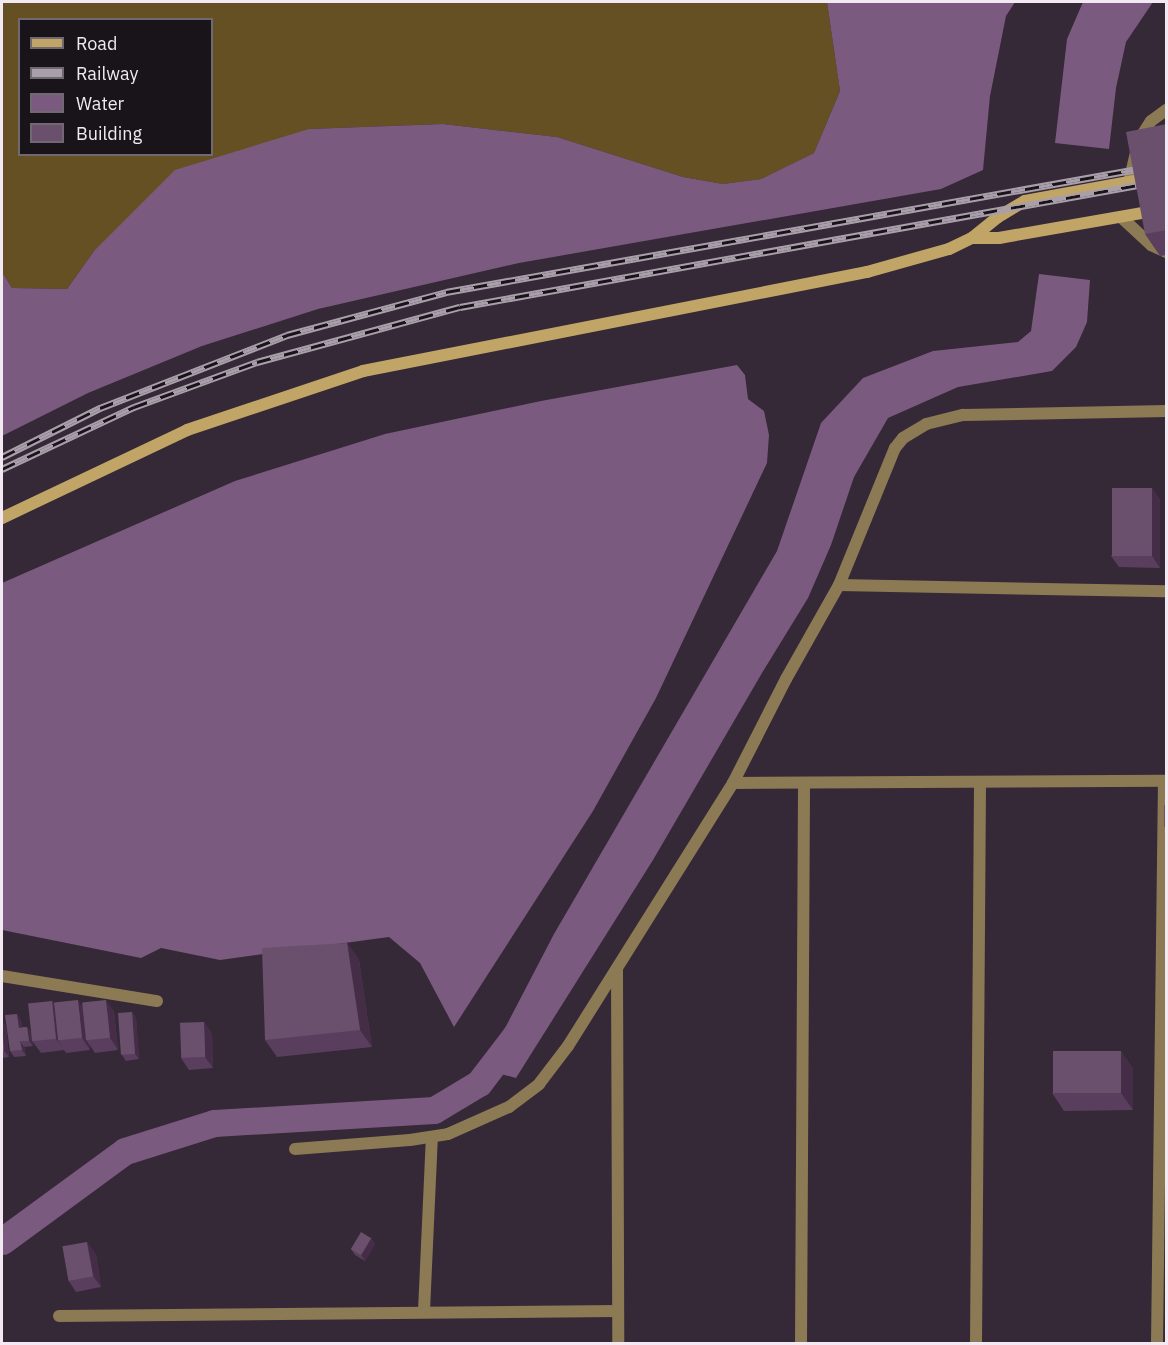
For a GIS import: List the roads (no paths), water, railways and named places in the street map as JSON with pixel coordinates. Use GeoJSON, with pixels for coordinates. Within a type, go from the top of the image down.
{"type":"FeatureCollection","features":[{"type":"Feature","properties":{"kind":"main road"},"geometry":{"type":"LineString","coordinates":[[2,518],[187,430],[363,371],[867,272],[949,249],[972,238],[998,217],[1025,201],[1167,175]]}},
{"type":"Feature","properties":{"kind":"main road"},"geometry":{"type":"LineString","coordinates":[[972,238],[999,238],[1167,209]]}},
{"type":"Feature","properties":{"kind":"street"},"geometry":{"type":"LineString","coordinates":[[1129,182],[1139,140],[1151,122],[1167,110]]}},
{"type":"Feature","properties":{"kind":"street"},"geometry":{"type":"LineString","coordinates":[[1121,217],[1151,245],[1167,252]]}},
{"type":"Feature","properties":{"kind":"street"},"geometry":{"type":"LineString","coordinates":[[295,1149],[432,1137],[487,1119],[509,1107],[539,1084],[567,1046],[733,783],[786,679],[839,585],[895,448],[913,430],[936,421],[963,415],[1167,411]]}},
{"type":"Feature","properties":{"kind":"street"},"geometry":{"type":"LineString","coordinates":[[839,585],[1167,591]]}},
{"type":"Feature","properties":{"kind":"street"},"geometry":{"type":"LineString","coordinates":[[733,783],[1165,781],[1162,1319],[1157,1344]]}},
{"type":"Feature","properties":{"kind":"street"},"geometry":{"type":"LineString","coordinates":[[975,1344],[980,782]]}},
{"type":"Feature","properties":{"kind":"street"},"geometry":{"type":"LineString","coordinates":[[801,1344],[804,783]]}},
{"type":"Feature","properties":{"kind":"street"},"geometry":{"type":"LineString","coordinates":[[617,968],[618,1344]]}},
{"type":"Feature","properties":{"kind":"street"},"geometry":{"type":"LineString","coordinates":[[2,976],[158,1001]]}},
{"type":"Feature","properties":{"kind":"street"},"geometry":{"type":"LineString","coordinates":[[424,1311],[432,1137]]}},
{"type":"Feature","properties":{"kind":"street"},"geometry":{"type":"LineString","coordinates":[[59,1316],[618,1311]]}},
{"type":"Feature","properties":{"kind":"water"},"geometry":{"type":"Polygon","coordinates":[[[827,2],[1015,2],[1006,16],[990,96],[983,170],[941,189],[519,263],[318,309],[202,346],[88,393],[2,436],[2,272],[12,288],[67,289],[94,251],[175,170],[309,129],[443,124],[557,137],[683,177],[723,184],[761,179],[814,153],[840,91],[827,2]]]}},
{"type":"Feature","properties":{"kind":"water"},"geometry":{"type":"Polygon","coordinates":[[[1083,2],[1153,2],[1126,42],[1116,88],[1109,149],[1055,143],[1067,39],[1083,2]]]}},
{"type":"Feature","properties":{"kind":"water"},"geometry":{"type":"Polygon","coordinates":[[[1039,274],[1090,280],[1087,322],[1076,347],[1052,371],[958,387],[888,418],[854,477],[831,545],[808,598],[653,860],[516,1078],[501,1074],[491,1055],[554,934],[777,551],[821,423],[863,378],[933,351],[1018,342],[1031,331],[1039,274]]]}},
{"type":"Feature","properties":{"kind":"water"},"geometry":{"type":"Polygon","coordinates":[[[737,365],[745,375],[748,399],[764,411],[769,435],[767,463],[656,698],[593,811],[454,1027],[420,963],[389,937],[220,960],[161,948],[141,958],[2,930],[2,583],[235,481],[385,434],[541,401],[737,365]]]}},
{"type":"Feature","properties":{"kind":"waterway"},"geometry":{"type":"LineString","coordinates":[[2,1241],[125,1151],[214,1123],[434,1110],[479,1083],[518,1032]]}},
{"type":"Feature","properties":{"kind":"railway"},"geometry":{"type":"LineString","coordinates":[[2,457],[100,408],[287,335],[446,292],[1166,164]]}},
{"type":"Feature","properties":{"kind":"railway"},"geometry":{"type":"LineString","coordinates":[[2,469],[134,407],[257,362],[460,307],[1166,180]]}}]}
